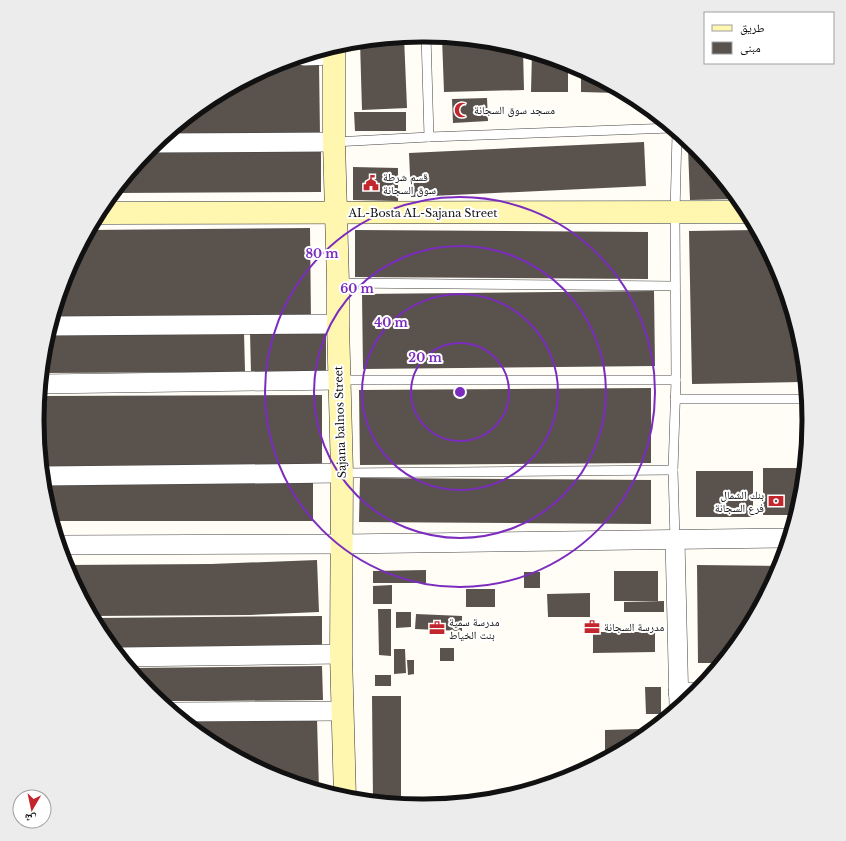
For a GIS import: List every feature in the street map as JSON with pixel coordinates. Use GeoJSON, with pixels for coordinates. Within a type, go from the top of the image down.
{"type":"FeatureCollection","features":[{"type":"Feature","properties":{"kind":"street","name":"Sajana balnos Street"},"geometry":{"type":"LineString","coordinates":[[334,53],[334,142],[337,213],[342,474],[341,654],[345,791]]}},
{"type":"Feature","properties":{"kind":"street"},"geometry":{"type":"LineString","coordinates":[[166,143],[334,142]]}},
{"type":"Feature","properties":{"kind":"street","name":"AL-Bosta AL-Sajana Street"},"geometry":{"type":"LineString","coordinates":[[106,213],[739,212]]}},
{"type":"Feature","properties":{"kind":"street"},"geometry":{"type":"LineString","coordinates":[[56,326],[338,324]]}},
{"type":"Feature","properties":{"kind":"street"},"geometry":{"type":"LineString","coordinates":[[46,384],[339,380]]}},
{"type":"Feature","properties":{"kind":"street"},"geometry":{"type":"LineString","coordinates":[[49,476],[342,474]]}},
{"type":"Feature","properties":{"kind":"street"},"geometry":{"type":"LineString","coordinates":[[66,545],[342,544],[782,538]]}},
{"type":"Feature","properties":{"kind":"street"},"geometry":{"type":"LineString","coordinates":[[675,540],[678,699]]}},
{"type":"Feature","properties":{"kind":"street"},"geometry":{"type":"LineString","coordinates":[[128,657],[341,654]]}},
{"type":"Feature","properties":{"kind":"street"},"geometry":{"type":"LineString","coordinates":[[182,712],[342,711]]}},
{"type":"Feature","properties":{"kind":"lane"},"geometry":{"type":"LineString","coordinates":[[426,42],[429,137]]}},
{"type":"Feature","properties":{"kind":"lane"},"geometry":{"type":"LineString","coordinates":[[334,142],[663,128]]}},
{"type":"Feature","properties":{"kind":"lane"},"geometry":{"type":"LineString","coordinates":[[675,540],[673,470],[676,380],[675,213],[677,140]]}},
{"type":"Feature","properties":{"kind":"lane"},"geometry":{"type":"LineString","coordinates":[[338,283],[675,286]]}},
{"type":"Feature","properties":{"kind":"lane"},"geometry":{"type":"LineString","coordinates":[[339,380],[676,380]]}},
{"type":"Feature","properties":{"kind":"lane"},"geometry":{"type":"LineString","coordinates":[[675,399],[801,399]]}},
{"type":"Feature","properties":{"kind":"lane"},"geometry":{"type":"LineString","coordinates":[[342,474],[673,470]]}},
{"type":"Feature","properties":{"kind":"building"},"geometry":{"type":"Polygon","coordinates":[[[404,43],[407,108],[362,110],[360,47],[404,43]]]}},
{"type":"Feature","properties":{"kind":"building"},"geometry":{"type":"Polygon","coordinates":[[[442,43],[472,45],[523,56],[524,90],[444,92],[442,43]]]}},
{"type":"Feature","properties":{"kind":"building"},"geometry":{"type":"Polygon","coordinates":[[[532,58],[568,71],[568,92],[531,92],[532,58]]]}},
{"type":"Feature","properties":{"kind":"building"},"geometry":{"type":"Polygon","coordinates":[[[319,64],[320,136],[169,140],[193,120],[234,93],[256,81],[294,65],[319,64]]]}},
{"type":"Feature","properties":{"kind":"building"},"geometry":{"type":"Polygon","coordinates":[[[581,77],[612,93],[581,92],[581,77]]]}},
{"type":"Feature","properties":{"kind":"building"},"geometry":{"type":"Polygon","coordinates":[[[487,98],[488,121],[453,123],[452,99],[487,98]]]}},
{"type":"Feature","properties":{"kind":"building"},"geometry":{"type":"Polygon","coordinates":[[[354,112],[406,112],[406,131],[355,131],[354,112]]]}},
{"type":"Feature","properties":{"kind":"building"},"geometry":{"type":"Polygon","coordinates":[[[644,142],[646,186],[411,197],[409,153],[644,142]]]}},
{"type":"Feature","properties":{"kind":"building"},"geometry":{"type":"Polygon","coordinates":[[[688,150],[708,171],[730,199],[690,200],[688,150]]]}},
{"type":"Feature","properties":{"kind":"building"},"geometry":{"type":"Polygon","coordinates":[[[156,152],[321,152],[321,192],[121,193],[138,171],[156,152]]]}},
{"type":"Feature","properties":{"kind":"building"},"geometry":{"type":"Polygon","coordinates":[[[353,167],[398,168],[398,201],[353,200],[353,167]]]}},
{"type":"Feature","properties":{"kind":"building"},"geometry":{"type":"Polygon","coordinates":[[[310,228],[311,322],[57,323],[73,276],[96,230],[310,228]]]}},
{"type":"Feature","properties":{"kind":"building"},"geometry":{"type":"Polygon","coordinates":[[[355,230],[648,232],[648,279],[355,277],[355,230]]]}},
{"type":"Feature","properties":{"kind":"building"},"geometry":{"type":"Polygon","coordinates":[[[750,230],[773,276],[789,323],[799,382],[692,384],[689,231],[750,230]]]}},
{"type":"Feature","properties":{"kind":"building"},"geometry":{"type":"Polygon","coordinates":[[[654,291],[655,366],[363,369],[362,294],[654,291]]]}},
{"type":"Feature","properties":{"kind":"building"},"geometry":{"type":"Polygon","coordinates":[[[326,331],[326,373],[251,373],[250,332],[326,331]]]}},
{"type":"Feature","properties":{"kind":"building"},"geometry":{"type":"Polygon","coordinates":[[[244,332],[245,372],[48,373],[55,333],[244,332]]]}},
{"type":"Feature","properties":{"kind":"building"},"geometry":{"type":"Polygon","coordinates":[[[651,388],[651,463],[360,465],[359,390],[651,388]]]}},
{"type":"Feature","properties":{"kind":"building"},"geometry":{"type":"Polygon","coordinates":[[[322,395],[322,471],[48,472],[45,445],[45,396],[322,395]]]}},
{"type":"Feature","properties":{"kind":"building"},"geometry":{"type":"Polygon","coordinates":[[[763,468],[798,468],[790,515],[763,515],[763,468]]]}},
{"type":"Feature","properties":{"kind":"building"},"geometry":{"type":"Polygon","coordinates":[[[696,471],[753,471],[753,517],[696,517],[696,471]]]}},
{"type":"Feature","properties":{"kind":"building"},"geometry":{"type":"Polygon","coordinates":[[[360,478],[651,480],[651,524],[359,522],[360,478]]]}},
{"type":"Feature","properties":{"kind":"building"},"geometry":{"type":"Polygon","coordinates":[[[50,481],[313,481],[313,521],[58,521],[50,481]]]}},
{"type":"Feature","properties":{"kind":"building"},"geometry":{"type":"Polygon","coordinates":[[[317,560],[319,612],[249,615],[99,616],[73,565],[211,564],[317,560]]]}},
{"type":"Feature","properties":{"kind":"building"},"geometry":{"type":"Polygon","coordinates":[[[697,565],[773,566],[751,610],[723,651],[714,663],[698,663],[697,565]]]}},
{"type":"Feature","properties":{"kind":"building"},"geometry":{"type":"Polygon","coordinates":[[[426,570],[426,583],[373,583],[373,571],[426,570]]]}},
{"type":"Feature","properties":{"kind":"building"},"geometry":{"type":"Polygon","coordinates":[[[614,571],[658,571],[658,601],[614,601],[614,571]]]}},
{"type":"Feature","properties":{"kind":"building"},"geometry":{"type":"Polygon","coordinates":[[[524,572],[540,572],[540,588],[524,588],[524,572]]]}},
{"type":"Feature","properties":{"kind":"building"},"geometry":{"type":"Polygon","coordinates":[[[392,585],[392,604],[373,604],[373,586],[392,585]]]}},
{"type":"Feature","properties":{"kind":"building"},"geometry":{"type":"Polygon","coordinates":[[[466,589],[495,589],[495,607],[466,607],[466,589]]]}},
{"type":"Feature","properties":{"kind":"building"},"geometry":{"type":"Polygon","coordinates":[[[590,593],[590,617],[548,617],[547,594],[590,593]]]}},
{"type":"Feature","properties":{"kind":"building"},"geometry":{"type":"Polygon","coordinates":[[[664,601],[664,612],[624,612],[624,602],[664,601]]]}},
{"type":"Feature","properties":{"kind":"building"},"geometry":{"type":"Polygon","coordinates":[[[378,609],[391,609],[391,656],[379,655],[378,609]]]}},
{"type":"Feature","properties":{"kind":"building"},"geometry":{"type":"Polygon","coordinates":[[[396,612],[411,612],[411,627],[396,628],[396,612]]]}},
{"type":"Feature","properties":{"kind":"building"},"geometry":{"type":"Polygon","coordinates":[[[416,614],[462,616],[462,631],[415,629],[416,614]]]}},
{"type":"Feature","properties":{"kind":"building"},"geometry":{"type":"Polygon","coordinates":[[[322,616],[322,650],[124,652],[100,618],[322,616]]]}},
{"type":"Feature","properties":{"kind":"building"},"geometry":{"type":"Polygon","coordinates":[[[593,632],[655,632],[655,652],[593,653],[593,632]]]}},
{"type":"Feature","properties":{"kind":"building"},"geometry":{"type":"Polygon","coordinates":[[[440,648],[454,648],[454,661],[440,661],[440,648]]]}},
{"type":"Feature","properties":{"kind":"building"},"geometry":{"type":"Polygon","coordinates":[[[394,649],[405,649],[406,673],[394,674],[394,649]]]}},
{"type":"Feature","properties":{"kind":"building"},"geometry":{"type":"Polygon","coordinates":[[[407,660],[414,660],[414,674],[408,675],[407,660]]]}},
{"type":"Feature","properties":{"kind":"building"},"geometry":{"type":"Polygon","coordinates":[[[322,666],[323,700],[169,701],[136,668],[322,666]]]}},
{"type":"Feature","properties":{"kind":"building"},"geometry":{"type":"Polygon","coordinates":[[[375,675],[391,675],[391,686],[375,686],[375,675]]]}},
{"type":"Feature","properties":{"kind":"building"},"geometry":{"type":"Polygon","coordinates":[[[645,687],[661,687],[661,714],[646,714],[645,687]]]}},
{"type":"Feature","properties":{"kind":"building"},"geometry":{"type":"Polygon","coordinates":[[[372,696],[401,696],[401,798],[373,796],[372,696]]]}},
{"type":"Feature","properties":{"kind":"building"},"geometry":{"type":"Polygon","coordinates":[[[317,719],[319,784],[301,779],[256,760],[213,735],[193,721],[317,719]]]}},
{"type":"Feature","properties":{"kind":"building"},"geometry":{"type":"Polygon","coordinates":[[[640,729],[633,735],[605,752],[605,730],[640,729]]]}},
{"type":"Feature","properties":{"kind":"place","name":"مسجد سوق السجانة"},"geometry":{"type":"Point","coordinates":[462,110]}},
{"type":"Feature","properties":{"kind":"place","name":"قسم شرطة سوق السجانة"},"geometry":{"type":"Point","coordinates":[371,183]}},
{"type":"Feature","properties":{"kind":"place","name":"بنك الشمال فرع السجانة"},"geometry":{"type":"Point","coordinates":[776,501]}},
{"type":"Feature","properties":{"kind":"place","name":"مدرسة السجانة"},"geometry":{"type":"Point","coordinates":[592,627]}},
{"type":"Feature","properties":{"kind":"place","name":"مدرسة سمية بنت الخياط"},"geometry":{"type":"Point","coordinates":[437,628]}}]}
